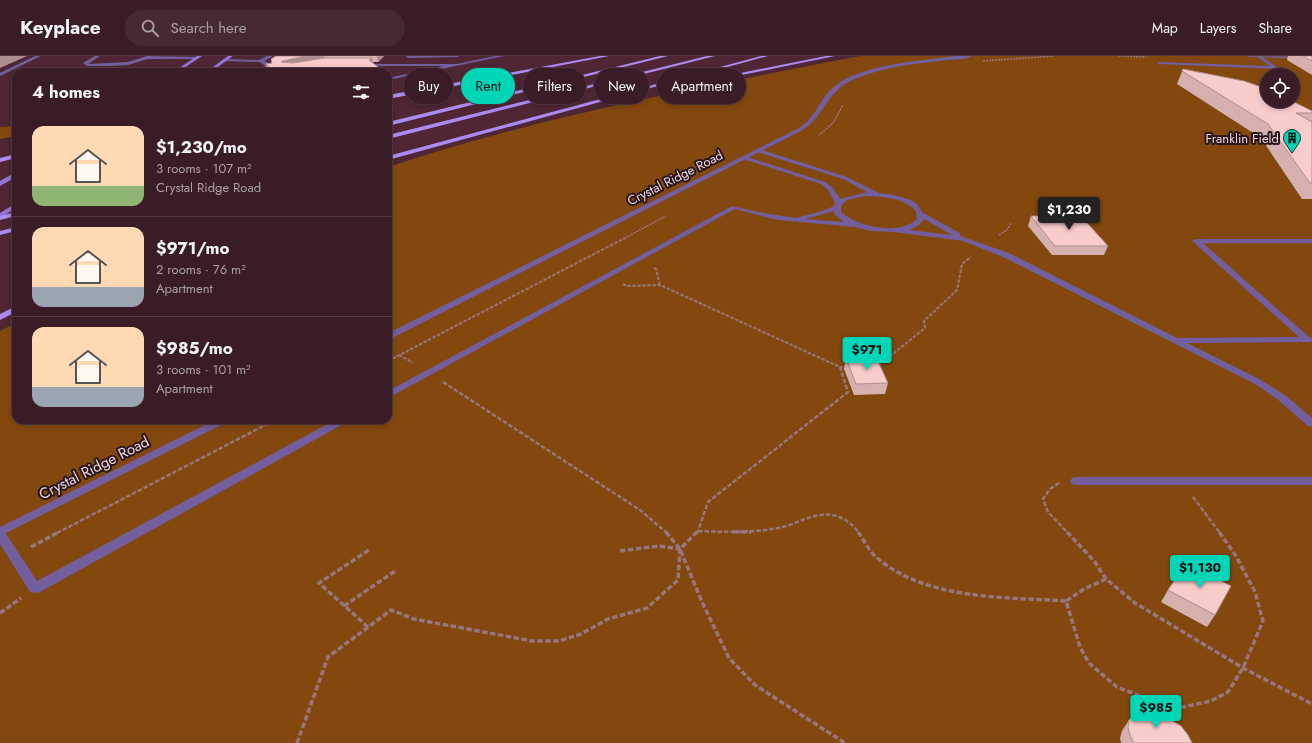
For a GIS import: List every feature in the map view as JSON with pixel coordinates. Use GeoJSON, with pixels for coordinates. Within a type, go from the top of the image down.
{"type":"FeatureCollection","features":[{"type":"Feature","properties":{"kind":"main road"},"geometry":{"type":"LineString","coordinates":[[214,68],[231,56]]}},
{"type":"Feature","properties":{"kind":"main road"},"geometry":{"type":"LineString","coordinates":[[392,96],[607,56]]}},
{"type":"Feature","properties":{"kind":"main road"},"geometry":{"type":"LineString","coordinates":[[392,123],[666,56]]}},
{"type":"Feature","properties":{"kind":"main road"},"geometry":{"type":"LineString","coordinates":[[392,136],[713,56]]}},
{"type":"Feature","properties":{"kind":"main road"},"geometry":{"type":"LineString","coordinates":[[649,88],[766,56]]}},
{"type":"Feature","properties":{"kind":"main road"},"geometry":{"type":"LineString","coordinates":[[649,91],[833,56]]}},
{"type":"Feature","properties":{"kind":"main road"},"geometry":{"type":"LineString","coordinates":[[182,68],[198,57]]}},
{"type":"Feature","properties":{"kind":"main road"},"geometry":{"type":"LineString","coordinates":[[392,157],[594,103]]}},
{"type":"Feature","properties":{"kind":"main road"},"geometry":{"type":"LineString","coordinates":[[0,160],[12,157]]}},
{"type":"Feature","properties":{"kind":"main road"},"geometry":{"type":"LineString","coordinates":[[0,184],[12,176]]}},
{"type":"Feature","properties":{"kind":"main road"},"geometry":{"type":"LineString","coordinates":[[0,217],[12,208]]}},
{"type":"Feature","properties":{"kind":"main road"},"geometry":{"type":"LineString","coordinates":[[0,217],[12,215]]}},
{"type":"Feature","properties":{"kind":"main road"},"geometry":{"type":"LineString","coordinates":[[0,233],[12,230]]}},
{"type":"Feature","properties":{"kind":"main road"},"geometry":{"type":"LineString","coordinates":[[0,317],[12,311]]}},
{"type":"Feature","properties":{"kind":"street"},"geometry":{"type":"LineString","coordinates":[[13,68],[39,56]]}},
{"type":"Feature","properties":{"kind":"street"},"geometry":{"type":"LineString","coordinates":[[98,56],[85,63],[87,65],[124,65],[148,58],[198,57]]}},
{"type":"Feature","properties":{"kind":"street"},"geometry":{"type":"LineString","coordinates":[[260,61],[271,56]]}},
{"type":"Feature","properties":{"kind":"street"},"geometry":{"type":"LineString","coordinates":[[402,65],[409,56],[458,56]]}},
{"type":"Feature","properties":{"kind":"street"},"geometry":{"type":"LineString","coordinates":[[392,78],[502,56]]}},
{"type":"Feature","properties":{"kind":"street","name":"Crystal Ridge Road"},"geometry":{"type":"LineString","coordinates":[[392,335],[759,151],[810,123],[826,98],[839,85],[871,73],[931,61],[970,56]]}},
{"type":"Feature","properties":{"kind":"street"},"geometry":{"type":"LineString","coordinates":[[1248,56],[1312,58]]}},
{"type":"Feature","properties":{"kind":"street"},"geometry":{"type":"LineString","coordinates":[[1159,64],[1276,68],[1258,56]]}},
{"type":"Feature","properties":{"kind":"street"},"geometry":{"type":"LineString","coordinates":[[1201,59],[1210,65]]}},
{"type":"Feature","properties":{"kind":"street"},"geometry":{"type":"LineString","coordinates":[[226,60],[260,61],[265,63],[269,68]]}},
{"type":"Feature","properties":{"kind":"street"},"geometry":{"type":"LineString","coordinates":[[356,65],[457,65]]}},
{"type":"Feature","properties":{"kind":"street"},"geometry":{"type":"LineString","coordinates":[[0,74],[12,68]]}},
{"type":"Feature","properties":{"kind":"street"},"geometry":{"type":"LineString","coordinates":[[759,151],[845,178],[877,195]]}},
{"type":"Feature","properties":{"kind":"street"},"geometry":{"type":"LineString","coordinates":[[745,158],[823,184],[831,189],[838,205],[838,213],[844,219],[855,225]]}},
{"type":"Feature","properties":{"kind":"street"},"geometry":{"type":"LineString","coordinates":[[795,218],[827,211],[845,199],[854,196],[890,196],[906,201],[917,209],[920,214],[964,239],[1006,255],[1258,382],[1281,397],[1311,422]]}},
{"type":"Feature","properties":{"kind":"street"},"geometry":{"type":"LineString","coordinates":[[392,393],[734,206],[760,215],[964,239]]}},
{"type":"Feature","properties":{"kind":"street"},"geometry":{"type":"LineString","coordinates":[[895,230],[915,224],[920,219],[920,214]]}},
{"type":"Feature","properties":{"kind":"street"},"geometry":{"type":"LineString","coordinates":[[1309,340],[1196,241],[1312,241]]}},
{"type":"Feature","properties":{"kind":"street"},"geometry":{"type":"LineString","coordinates":[[1177,340],[1309,340]]}},
{"type":"Feature","properties":{"kind":"street","name":"Crystal Ridge Road"},"geometry":{"type":"LineString","coordinates":[[0,533],[215,424]]}},
{"type":"Feature","properties":{"kind":"street"},"geometry":{"type":"LineString","coordinates":[[0,533],[36,588],[336,424]]}},
{"type":"Feature","properties":{"kind":"street"},"geometry":{"type":"LineString","coordinates":[[1076,481],[1312,481]]}},
{"type":"Feature","properties":{"kind":"path"},"geometry":{"type":"LineString","coordinates":[[978,61],[1054,56]]}},
{"type":"Feature","properties":{"kind":"path"},"geometry":{"type":"LineString","coordinates":[[816,137],[832,124],[844,105]]}},
{"type":"Feature","properties":{"kind":"path"},"geometry":{"type":"LineString","coordinates":[[392,359],[671,213]]}},
{"type":"Feature","properties":{"kind":"path"},"geometry":{"type":"LineString","coordinates":[[997,236],[1007,230],[1011,223]]}},
{"type":"Feature","properties":{"kind":"path"},"geometry":{"type":"LineString","coordinates":[[872,367],[880,366],[925,328],[924,321],[956,290],[962,264],[974,255]]}},
{"type":"Feature","properties":{"kind":"path"},"geometry":{"type":"LineString","coordinates":[[656,268],[660,285]]}},
{"type":"Feature","properties":{"kind":"path"},"geometry":{"type":"LineString","coordinates":[[626,286],[660,285],[840,367],[848,367]]}},
{"type":"Feature","properties":{"kind":"path"},"geometry":{"type":"LineString","coordinates":[[400,355],[409,360]]}},
{"type":"Feature","properties":{"kind":"path"},"geometry":{"type":"LineString","coordinates":[[297,743],[328,657],[391,610],[414,619],[532,641],[559,641],[581,634],[608,619],[647,608],[678,580],[680,549],[698,531],[708,502],[848,392],[840,367]]}},
{"type":"Feature","properties":{"kind":"path"},"geometry":{"type":"LineString","coordinates":[[450,386],[640,510],[660,527],[680,549],[702,602],[729,658],[755,685],[845,743]]}},
{"type":"Feature","properties":{"kind":"path"},"geometry":{"type":"LineString","coordinates":[[37,544],[267,424]]}},
{"type":"Feature","properties":{"kind":"path"},"geometry":{"type":"LineString","coordinates":[[1076,481],[1060,482],[1050,489],[1043,499],[1048,512],[1095,562],[1106,579],[1135,603],[1243,668],[1312,704]]}},
{"type":"Feature","properties":{"kind":"path"},"geometry":{"type":"LineString","coordinates":[[698,531],[747,533],[780,528],[818,515],[832,515],[846,520],[876,556],[897,573],[929,585],[971,595],[1066,602],[1084,590],[1106,579]]}},
{"type":"Feature","properties":{"kind":"path"},"geometry":{"type":"LineString","coordinates":[[1066,602],[1080,647],[1089,663],[1118,687],[1158,703],[1183,707],[1211,701],[1228,692],[1243,668],[1263,621],[1255,592],[1236,556],[1207,517]]}},
{"type":"Feature","properties":{"kind":"path"},"geometry":{"type":"LineString","coordinates":[[620,551],[658,546],[680,549]]}},
{"type":"Feature","properties":{"kind":"path"},"geometry":{"type":"LineString","coordinates":[[368,627],[319,583],[369,550]]}},
{"type":"Feature","properties":{"kind":"path"},"geometry":{"type":"LineString","coordinates":[[344,606],[395,571]]}},
{"type":"Feature","properties":{"kind":"path"},"geometry":{"type":"LineString","coordinates":[[0,613],[36,588]]}},
{"type":"Feature","properties":{"kind":"shaded area"},"geometry":{"type":"Polygon","coordinates":[[[860,56],[1312,56],[1312,743],[0,743],[0,331],[12,325],[12,424],[392,424],[392,166],[504,132],[622,104],[649,104],[649,98],[657,96],[657,104],[746,104],[746,78],[860,56]]]}},
{"type":"Feature","properties":{"kind":"shaded area"},"geometry":{"type":"Polygon","coordinates":[[[12,126],[12,137],[0,139],[0,127],[12,126]]]}},
{"type":"Feature","properties":{"kind":"building"},"geometry":{"type":"Polygon","coordinates":[[[276,56],[306,56],[281,62],[293,63],[324,58],[372,58],[369,60],[378,67],[270,68],[266,64],[272,63],[271,59],[276,56]]]}},
{"type":"Feature","properties":{"kind":"building"},"geometry":{"type":"Polygon","coordinates":[[[1303,56],[1312,56],[1312,61],[1303,56]]]}},
{"type":"Feature","properties":{"kind":"building"},"geometry":{"type":"Polygon","coordinates":[[[1183,69],[1244,81],[1260,87],[1260,108],[1300,108],[1300,105],[1312,111],[1312,113],[1296,113],[1312,122],[1312,183],[1310,183],[1268,124],[1182,71],[1183,69]]]}},
{"type":"Feature","properties":{"kind":"building"},"geometry":{"type":"Polygon","coordinates":[[[1031,216],[1081,216],[1108,246],[1055,246],[1031,216]]]}},
{"type":"Feature","properties":{"kind":"building"},"geometry":{"type":"Polygon","coordinates":[[[876,357],[888,383],[856,384],[846,358],[876,357]]]}},
{"type":"Feature","properties":{"kind":"building"},"geometry":{"type":"Polygon","coordinates":[[[1186,563],[1231,586],[1215,615],[1168,590],[1186,563]]]}},
{"type":"Feature","properties":{"kind":"building"},"geometry":{"type":"Polygon","coordinates":[[[1149,711],[1160,713],[1181,726],[1192,743],[1134,743],[1128,727],[1129,720],[1133,715],[1140,712],[1149,711]]]}},
{"type":"Feature","properties":{"kind":"place","name":"Franklin Field"},"geometry":{"type":"Point","coordinates":[1292,153]}}]}
